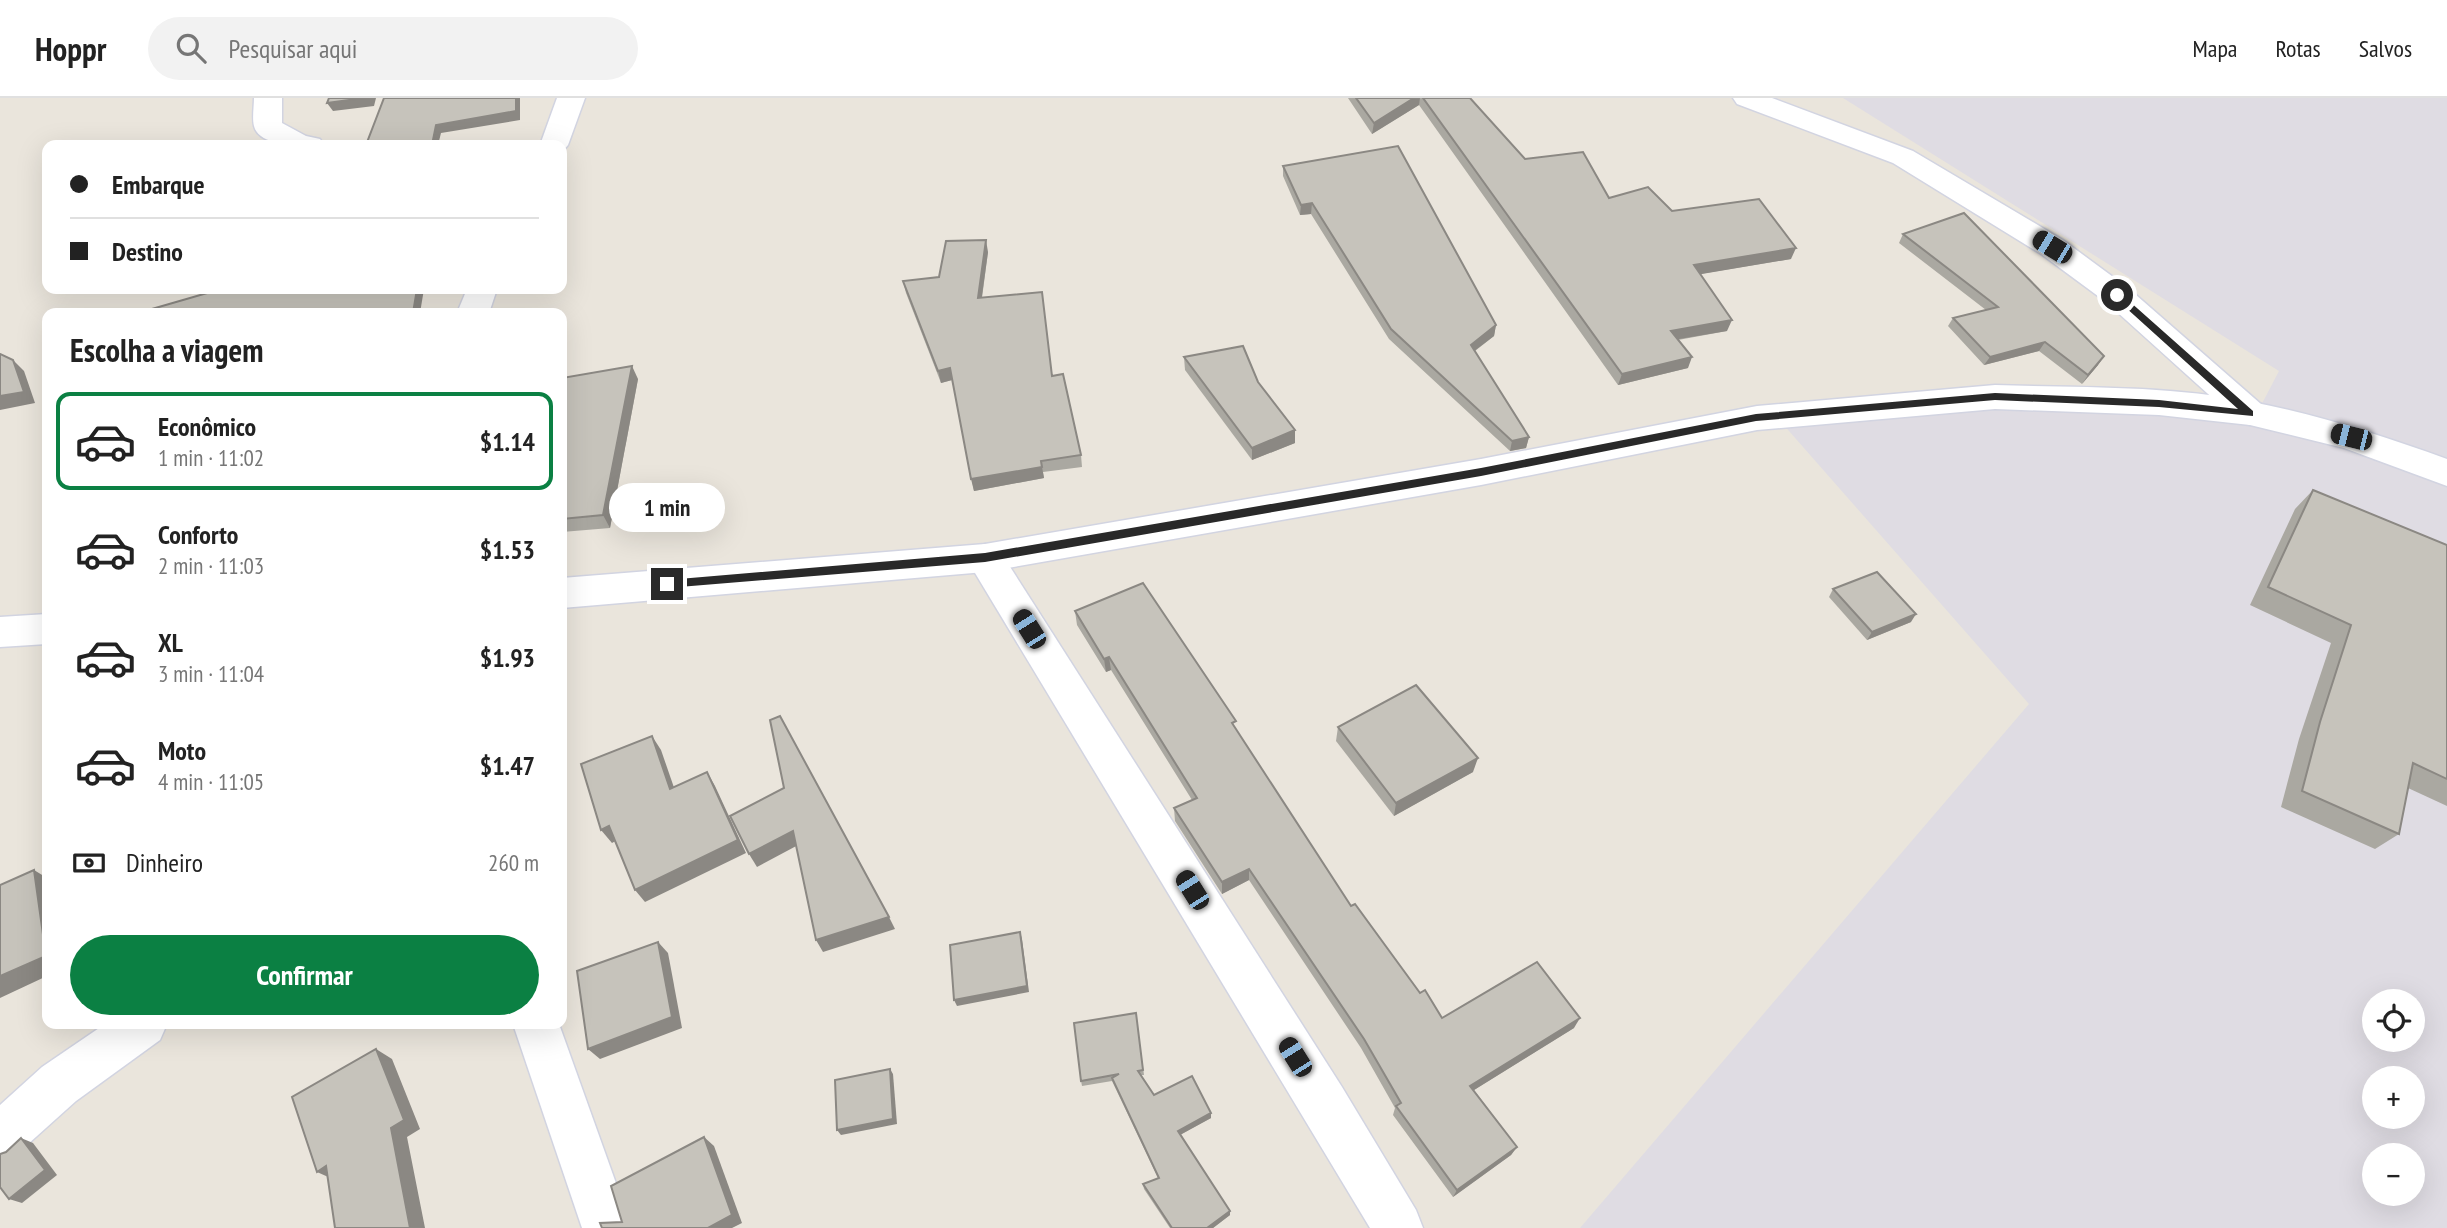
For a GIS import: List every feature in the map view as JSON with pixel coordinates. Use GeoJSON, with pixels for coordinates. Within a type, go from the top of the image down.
{"type":"FeatureCollection","features":[{"type":"Feature","properties":{"kind":"street"},"geometry":{"type":"LineString","coordinates":[[268,98],[268,127],[292,140]]}},
{"type":"Feature","properties":{"kind":"street"},"geometry":{"type":"LineString","coordinates":[[556,140],[571,98]]}},
{"type":"Feature","properties":{"kind":"street"},"geometry":{"type":"LineString","coordinates":[[1747,98],[1903,157],[2052,247],[2117,295],[2250,413]]}},
{"type":"Feature","properties":{"kind":"street"},"geometry":{"type":"LineString","coordinates":[[567,593],[985,558],[1481,472],[1756,418],[1995,397],[2159,403],[2250,413],[2351,437],[2447,473]]}},
{"type":"Feature","properties":{"kind":"street"},"geometry":{"type":"LineString","coordinates":[[985,558],[1325,1104],[1398,1228]]}},
{"type":"Feature","properties":{"kind":"street"},"geometry":{"type":"LineString","coordinates":[[0,632],[42,629]]}},
{"type":"Feature","properties":{"kind":"street"},"geometry":{"type":"LineString","coordinates":[[0,1137],[59,1084],[137,1029]]}},
{"type":"Feature","properties":{"kind":"street"},"geometry":{"type":"LineString","coordinates":[[538,1029],[607,1228]]}},
{"type":"Feature","properties":{"kind":"shaded area"},"geometry":{"type":"Polygon","coordinates":[[[1843,98],[2447,98],[2447,1228],[1580,1228],[2029,704],[1774,414],[2011,406],[2255,417],[2279,371],[1843,98]]]}},
{"type":"Feature","properties":{"kind":"building"},"geometry":{"type":"Polygon","coordinates":[[[329,98],[364,98],[327,103],[329,98]]]}},
{"type":"Feature","properties":{"kind":"building"},"geometry":{"type":"Polygon","coordinates":[[[384,98],[516,98],[516,111],[436,125],[433,140],[368,140],[384,98]]]}},
{"type":"Feature","properties":{"kind":"building"},"geometry":{"type":"Polygon","coordinates":[[[1356,98],[1414,98],[1374,123],[1356,98]]]}},
{"type":"Feature","properties":{"kind":"building"},"geometry":{"type":"Polygon","coordinates":[[[1423,98],[1470,98],[1525,159],[1583,152],[1609,198],[1648,187],[1672,211],[1759,199],[1796,248],[1694,265],[1732,320],[1671,331],[1692,357],[1622,374],[1423,98]]]}},
{"type":"Feature","properties":{"kind":"building"},"geometry":{"type":"Polygon","coordinates":[[[1398,146],[1496,325],[1471,345],[1529,437],[1512,441],[1391,329],[1312,203],[1301,205],[1283,166],[1398,146]]]}},
{"type":"Feature","properties":{"kind":"building"},"geometry":{"type":"Polygon","coordinates":[[[1964,213],[2104,356],[2088,375],[2045,342],[1990,357],[1953,318],[1998,307],[1903,234],[1964,213]]]}},
{"type":"Feature","properties":{"kind":"building"},"geometry":{"type":"Polygon","coordinates":[[[986,240],[978,298],[1042,292],[1052,376],[1063,374],[1081,455],[1041,461],[1042,467],[971,479],[950,368],[938,371],[903,281],[939,277],[946,241],[986,240]]]}},
{"type":"Feature","properties":{"kind":"building"},"geometry":{"type":"Polygon","coordinates":[[[204,294],[416,294],[414,308],[155,308],[204,294]]]}},
{"type":"Feature","properties":{"kind":"building"},"geometry":{"type":"Polygon","coordinates":[[[1243,346],[1258,382],[1295,430],[1252,448],[1184,357],[1243,346]]]}},
{"type":"Feature","properties":{"kind":"building"},"geometry":{"type":"Polygon","coordinates":[[[0,354],[13,360],[24,392],[0,396],[0,354]]]}},
{"type":"Feature","properties":{"kind":"building"},"geometry":{"type":"Polygon","coordinates":[[[632,366],[603,515],[567,519],[567,377],[632,366]]]}},
{"type":"Feature","properties":{"kind":"building"},"geometry":{"type":"Polygon","coordinates":[[[2313,490],[2447,545],[2447,779],[2413,763],[2399,834],[2302,791],[2320,722],[2351,625],[2268,587],[2313,490]]]}},
{"type":"Feature","properties":{"kind":"building"},"geometry":{"type":"Polygon","coordinates":[[[1877,572],[1916,614],[1872,632],[1833,589],[1877,572]]]}},
{"type":"Feature","properties":{"kind":"building"},"geometry":{"type":"Polygon","coordinates":[[[1143,583],[1236,721],[1232,723],[1351,906],[1355,904],[1420,993],[1425,990],[1442,1018],[1537,962],[1580,1018],[1470,1086],[1517,1147],[1457,1190],[1396,1106],[1401,1103],[1364,1039],[1249,869],[1222,882],[1174,808],[1197,798],[1109,657],[1104,659],[1075,611],[1143,583]]]}},
{"type":"Feature","properties":{"kind":"building"},"geometry":{"type":"Polygon","coordinates":[[[1416,685],[1478,758],[1396,803],[1338,727],[1416,685]]]}},
{"type":"Feature","properties":{"kind":"building"},"geometry":{"type":"Polygon","coordinates":[[[780,716],[889,917],[816,940],[793,831],[749,854],[730,816],[784,788],[770,720],[780,716]]]}},
{"type":"Feature","properties":{"kind":"building"},"geometry":{"type":"Polygon","coordinates":[[[652,736],[670,789],[707,772],[738,840],[635,890],[609,826],[601,830],[581,764],[652,736]]]}},
{"type":"Feature","properties":{"kind":"building"},"geometry":{"type":"Polygon","coordinates":[[[34,870],[42,927],[42,958],[0,976],[0,885],[34,870]]]}},
{"type":"Feature","properties":{"kind":"building"},"geometry":{"type":"Polygon","coordinates":[[[1020,932],[1027,986],[954,1000],[950,945],[1020,932]]]}},
{"type":"Feature","properties":{"kind":"building"},"geometry":{"type":"Polygon","coordinates":[[[658,942],[672,1017],[588,1049],[577,971],[658,942]]]}},
{"type":"Feature","properties":{"kind":"building"},"geometry":{"type":"Polygon","coordinates":[[[1136,1013],[1143,1070],[1138,1071],[1154,1095],[1192,1076],[1211,1113],[1178,1131],[1230,1211],[1207,1228],[1172,1228],[1143,1184],[1159,1178],[1112,1078],[1119,1074],[1081,1081],[1074,1023],[1136,1013]]]}},
{"type":"Feature","properties":{"kind":"building"},"geometry":{"type":"Polygon","coordinates":[[[376,1049],[404,1120],[391,1128],[410,1228],[335,1228],[326,1166],[317,1172],[292,1097],[376,1049]]]}},
{"type":"Feature","properties":{"kind":"building"},"geometry":{"type":"Polygon","coordinates":[[[890,1069],[893,1119],[837,1130],[835,1080],[890,1069]]]}},
{"type":"Feature","properties":{"kind":"building"},"geometry":{"type":"Polygon","coordinates":[[[704,1137],[732,1215],[708,1228],[602,1228],[600,1223],[622,1222],[611,1186],[704,1137]]]}},
{"type":"Feature","properties":{"kind":"building"},"geometry":{"type":"Polygon","coordinates":[[[21,1138],[45,1170],[9,1199],[0,1187],[0,1154],[21,1138]]]}},
{"type":"Feature","properties":{"kind":"route"},"geometry":{"type":"LineString","coordinates":[[667,584],[985,558],[1481,472],[1756,418],[1995,397],[2159,403],[2250,413],[2179,353],[2117,295]]}}]}
